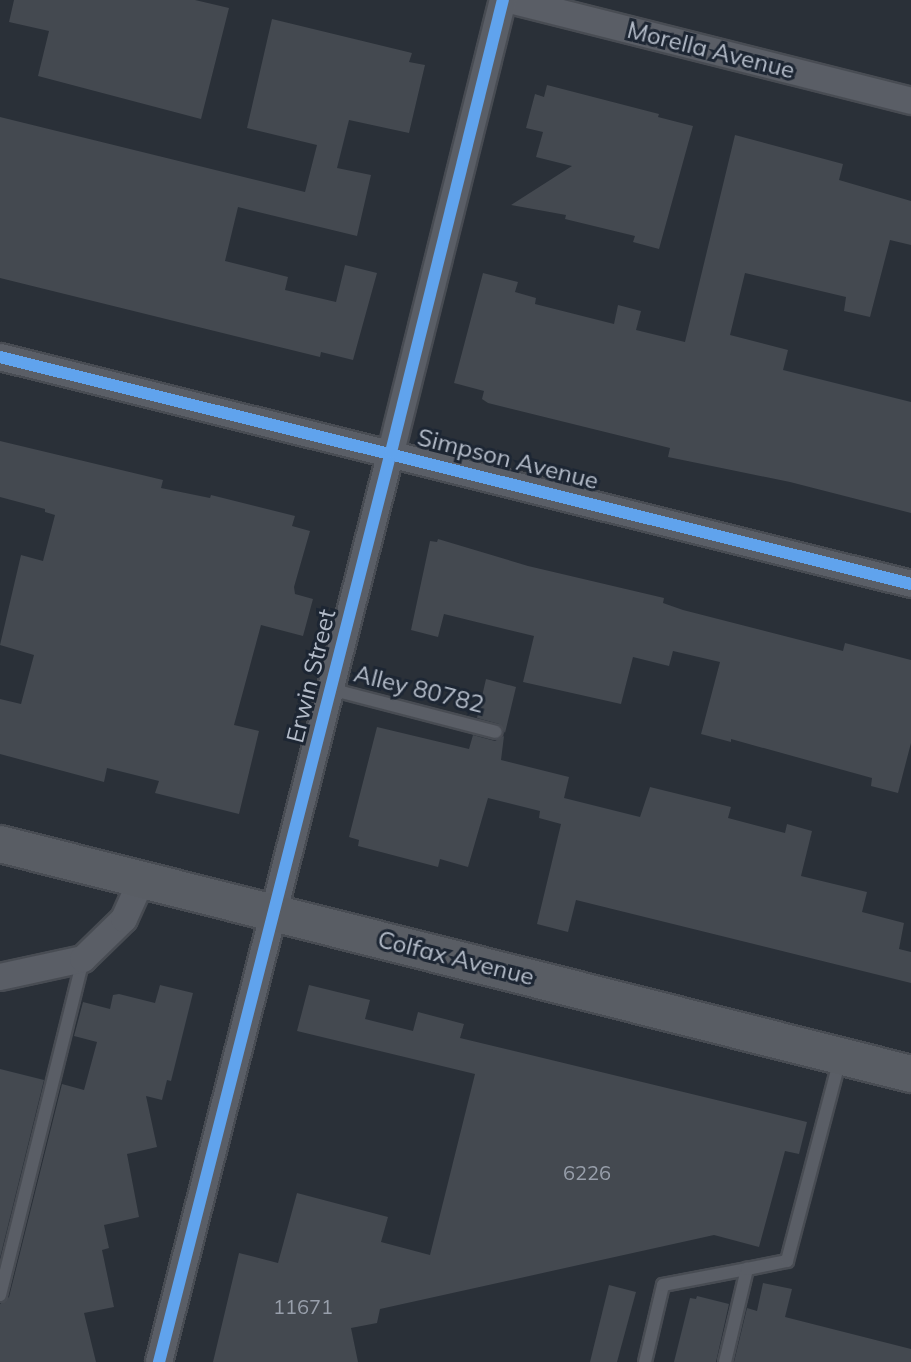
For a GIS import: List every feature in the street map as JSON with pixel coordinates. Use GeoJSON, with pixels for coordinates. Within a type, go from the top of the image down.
{"type":"FeatureCollection","features":[{"type":"Feature","properties":{"kind":"main road","name":"Colfax Avenue"},"geometry":{"type":"LineString","coordinates":[[0,844],[911,1074]]}},
{"type":"Feature","properties":{"kind":"street","name":"Erwin Street"},"geometry":{"type":"LineString","coordinates":[[159,1362],[503,0]]}},
{"type":"Feature","properties":{"kind":"street","name":"Morella Avenue"},"geometry":{"type":"LineString","coordinates":[[510,0],[911,101]]}},
{"type":"Feature","properties":{"kind":"street","name":"Simpson Avenue"},"geometry":{"type":"LineString","coordinates":[[0,357],[911,584]]}},
{"type":"Feature","properties":{"kind":"street"},"geometry":{"type":"LineString","coordinates":[[0,977],[83,959],[124,919],[142,879]]}},
{"type":"Feature","properties":{"kind":"lane","name":"Alley 80782"},"geometry":{"type":"LineString","coordinates":[[330,689],[496,732]]}},
{"type":"Feature","properties":{"kind":"lane"},"geometry":{"type":"LineString","coordinates":[[0,1295],[83,959]]}},
{"type":"Feature","properties":{"kind":"lane"},"geometry":{"type":"LineString","coordinates":[[645,1362],[663,1285],[787,1261],[840,1056]]}},
{"type":"Feature","properties":{"kind":"lane"},"geometry":{"type":"LineString","coordinates":[[725,1362],[747,1269]]}},
{"type":"Feature","properties":{"kind":"building"},"geometry":{"type":"Polygon","coordinates":[[[14,0],[195,0],[229,8],[201,119],[38,76],[49,31],[9,22],[14,0]]]}},
{"type":"Feature","properties":{"kind":"building"},"geometry":{"type":"Polygon","coordinates":[[[272,19],[412,53],[409,62],[425,65],[409,133],[349,120],[337,168],[371,175],[357,236],[238,207],[225,261],[288,277],[285,290],[336,302],[345,265],[377,273],[353,360],[321,352],[320,357],[0,278],[0,117],[305,192],[317,145],[247,128],[272,19]]]}},
{"type":"Feature","properties":{"kind":"building"},"geometry":{"type":"Polygon","coordinates":[[[547,85],[693,126],[659,249],[633,242],[635,236],[565,219],[566,215],[511,205],[572,166],[536,157],[543,132],[526,128],[535,94],[544,97],[547,85]]]}},
{"type":"Feature","properties":{"kind":"building"},"geometry":{"type":"Polygon","coordinates":[[[735,135],[843,164],[839,180],[911,201],[911,245],[890,240],[870,317],[844,311],[846,297],[745,273],[730,335],[788,350],[783,370],[911,402],[911,513],[790,482],[668,457],[670,448],[488,403],[482,399],[484,391],[454,383],[483,273],[518,282],[515,292],[536,298],[535,304],[614,324],[618,305],[641,311],[636,330],[685,342],[735,135]]]}},
{"type":"Feature","properties":{"kind":"building"},"geometry":{"type":"Polygon","coordinates":[[[0,441],[163,480],[161,488],[210,498],[211,495],[295,516],[292,526],[310,531],[294,587],[295,594],[313,599],[303,636],[261,625],[234,725],[259,731],[239,814],[155,793],[159,781],[107,768],[104,782],[0,754],[0,699],[21,704],[34,655],[0,645],[21,555],[43,561],[55,515],[45,512],[45,509],[0,497],[0,441]]]}},
{"type":"Feature","properties":{"kind":"building"},"geometry":{"type":"Polygon","coordinates":[[[438,539],[528,566],[664,598],[663,603],[683,610],[843,651],[845,643],[911,660],[911,743],[898,793],[871,786],[872,778],[731,739],[731,742],[701,734],[720,662],[673,651],[669,666],[633,657],[621,704],[523,682],[534,636],[444,614],[438,637],[411,630],[430,541],[437,542],[438,539]]]}},
{"type":"Feature","properties":{"kind":"building"},"geometry":{"type":"Polygon","coordinates":[[[486,679],[516,687],[505,733],[499,724],[477,718],[486,679]]]}},
{"type":"Feature","properties":{"kind":"building"},"geometry":{"type":"Polygon","coordinates":[[[377,727],[469,749],[473,735],[495,741],[504,736],[501,760],[569,777],[564,798],[640,817],[650,787],[731,807],[728,818],[785,833],[787,824],[812,831],[801,876],[867,892],[862,912],[904,923],[899,949],[911,952],[911,983],[576,900],[568,932],[537,924],[561,824],[539,818],[540,811],[488,798],[468,867],[440,859],[438,867],[358,846],[359,840],[349,837],[377,727]]]}},
{"type":"Feature","properties":{"kind":"building"},"geometry":{"type":"Polygon","coordinates":[[[160,985],[193,993],[171,1081],[167,1080],[162,1100],[146,1096],[157,1147],[127,1154],[139,1217],[104,1225],[109,1248],[102,1250],[114,1307],[84,1313],[96,1362],[0,1362],[0,1304],[9,1297],[62,1084],[84,1090],[97,1042],[74,1036],[83,1002],[110,1009],[113,995],[119,994],[155,1003],[160,985]]]}},
{"type":"Feature","properties":{"kind":"building"},"geometry":{"type":"Polygon","coordinates":[[[309,985],[370,1000],[365,1019],[413,1031],[418,1012],[464,1024],[460,1038],[807,1122],[799,1154],[785,1151],[759,1247],[714,1235],[380,1309],[377,1323],[351,1328],[358,1362],[213,1362],[239,1253],[278,1263],[297,1193],[388,1217],[381,1242],[430,1255],[475,1074],[297,1031],[309,985]]]}},
{"type":"Feature","properties":{"kind":"building"},"geometry":{"type":"Polygon","coordinates":[[[0,1069],[44,1080],[0,1258],[0,1069]]]}},
{"type":"Feature","properties":{"kind":"building"},"geometry":{"type":"Polygon","coordinates":[[[763,1283],[792,1289],[785,1317],[911,1349],[911,1362],[734,1362],[747,1308],[757,1311],[763,1283]]]}},
{"type":"Feature","properties":{"kind":"building"},"geometry":{"type":"Polygon","coordinates":[[[609,1285],[636,1292],[617,1362],[590,1362],[609,1285]]]}},
{"type":"Feature","properties":{"kind":"building"},"geometry":{"type":"Polygon","coordinates":[[[697,1296],[729,1304],[716,1362],[674,1362],[690,1298],[696,1299],[697,1296]]]}},
{"type":"Feature","properties":{"kind":"cycle path"},"geometry":{"type":"LineString","coordinates":[[159,1362],[503,0]]}},
{"type":"Feature","properties":{"kind":"cycle path"},"geometry":{"type":"LineString","coordinates":[[0,357],[911,584]]}}]}
